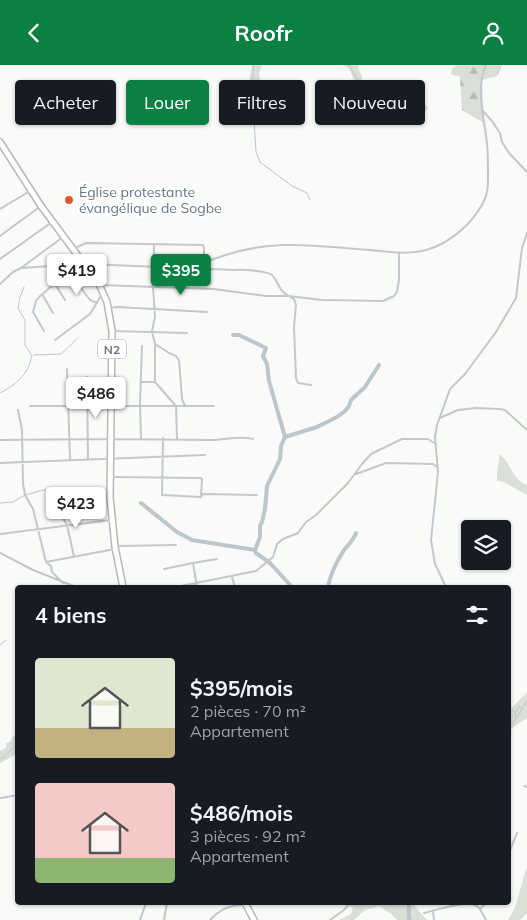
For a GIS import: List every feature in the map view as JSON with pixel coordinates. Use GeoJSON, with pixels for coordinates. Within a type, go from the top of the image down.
{"type":"FeatureCollection","features":[{"type":"Feature","properties":{"kind":"highway","name":"N2"},"geometry":{"type":"LineString","coordinates":[[0,142],[52,222],[99,285],[109,308],[112,331],[110,459],[112,520],[115,548],[124,585]]}},
{"type":"Feature","properties":{"kind":"highway"},"geometry":{"type":"LineString","coordinates":[[246,905],[254,920]]}},
{"type":"Feature","properties":{"kind":"street"},"geometry":{"type":"LineString","coordinates":[[195,267],[256,247],[284,245],[323,246],[399,253],[425,250],[439,245],[454,235],[470,221],[484,203],[488,189],[486,139],[480,82],[486,65]]}},
{"type":"Feature","properties":{"kind":"street"},"geometry":{"type":"LineString","coordinates":[[482,110],[500,133],[502,142],[509,153],[527,172]]}},
{"type":"Feature","properties":{"kind":"street"},"geometry":{"type":"LineString","coordinates":[[0,209],[31,190]]}},
{"type":"Feature","properties":{"kind":"street"},"geometry":{"type":"LineString","coordinates":[[0,236],[41,206]]}},
{"type":"Feature","properties":{"kind":"street"},"geometry":{"type":"LineString","coordinates":[[0,259],[52,222]]}},
{"type":"Feature","properties":{"kind":"street"},"geometry":{"type":"LineString","coordinates":[[445,585],[435,564],[432,540],[437,467],[436,437],[440,417],[450,389],[465,374],[488,343],[516,298],[523,245],[527,233]]}},
{"type":"Feature","properties":{"kind":"street"},"geometry":{"type":"LineString","coordinates":[[21,269],[64,237]]}},
{"type":"Feature","properties":{"kind":"street"},"geometry":{"type":"LineString","coordinates":[[73,249],[86,243],[202,245],[204,247],[204,263]]}},
{"type":"Feature","properties":{"kind":"street"},"geometry":{"type":"LineString","coordinates":[[154,244],[152,331],[155,344],[156,381],[176,406],[177,438]]}},
{"type":"Feature","properties":{"kind":"street"},"geometry":{"type":"LineString","coordinates":[[99,285],[214,289],[266,296],[288,296],[322,300],[383,301],[394,296],[397,292],[399,253]]}},
{"type":"Feature","properties":{"kind":"street"},"geometry":{"type":"LineString","coordinates":[[44,331],[33,312],[36,301],[70,271],[83,263],[240,269],[269,273],[273,276],[282,292],[294,299],[296,305],[294,327],[296,378],[298,383],[311,385]]}},
{"type":"Feature","properties":{"kind":"street"},"geometry":{"type":"LineString","coordinates":[[0,283],[13,272],[21,269],[51,266],[54,269],[64,267],[70,271],[90,300],[97,303]]}},
{"type":"Feature","properties":{"kind":"street"},"geometry":{"type":"LineString","coordinates":[[55,284],[65,300]]}},
{"type":"Feature","properties":{"kind":"street"},"geometry":{"type":"LineString","coordinates":[[55,340],[90,314],[102,291]]}},
{"type":"Feature","properties":{"kind":"street"},"geometry":{"type":"LineString","coordinates":[[42,294],[53,313]]}},
{"type":"Feature","properties":{"kind":"street"},"geometry":{"type":"LineString","coordinates":[[109,308],[207,312]]}},
{"type":"Feature","properties":{"kind":"street"},"geometry":{"type":"LineString","coordinates":[[112,331],[187,333]]}},
{"type":"Feature","properties":{"kind":"street"},"geometry":{"type":"LineString","coordinates":[[155,344],[176,355],[179,360],[182,399],[185,406]]}},
{"type":"Feature","properties":{"kind":"street"},"geometry":{"type":"LineString","coordinates":[[141,439],[142,346]]}},
{"type":"Feature","properties":{"kind":"street"},"geometry":{"type":"LineString","coordinates":[[67,369],[70,460]]}},
{"type":"Feature","properties":{"kind":"street"},"geometry":{"type":"LineString","coordinates":[[88,377],[88,460]]}},
{"type":"Feature","properties":{"kind":"street"},"geometry":{"type":"LineString","coordinates":[[141,382],[156,381]]}},
{"type":"Feature","properties":{"kind":"street"},"geometry":{"type":"LineString","coordinates":[[30,406],[214,406]]}},
{"type":"Feature","properties":{"kind":"street"},"geometry":{"type":"LineString","coordinates":[[440,417],[458,410],[476,408],[499,409],[505,410],[527,431]]}},
{"type":"Feature","properties":{"kind":"street"},"geometry":{"type":"LineString","coordinates":[[18,410],[22,440],[25,495],[33,509],[46,562],[63,583]]}},
{"type":"Feature","properties":{"kind":"street"},"geometry":{"type":"LineString","coordinates":[[0,440],[177,438],[212,440],[247,437],[253,439]]}},
{"type":"Feature","properties":{"kind":"street"},"geometry":{"type":"LineString","coordinates":[[162,438],[162,495],[201,497],[203,494],[258,495]]}},
{"type":"Feature","properties":{"kind":"street"},"geometry":{"type":"LineString","coordinates":[[186,585],[256,571],[273,557],[277,545],[283,539],[298,533],[306,522],[315,516],[348,483],[372,454],[402,439],[428,439],[436,444]]}},
{"type":"Feature","properties":{"kind":"street"},"geometry":{"type":"LineString","coordinates":[[0,463],[205,455]]}},
{"type":"Feature","properties":{"kind":"street"},"geometry":{"type":"LineString","coordinates":[[355,474],[386,463],[433,464],[437,467]]}},
{"type":"Feature","properties":{"kind":"street"},"geometry":{"type":"LineString","coordinates":[[110,477],[202,479],[201,497]]}},
{"type":"Feature","properties":{"kind":"street"},"geometry":{"type":"LineString","coordinates":[[58,510],[67,525],[74,557]]}},
{"type":"Feature","properties":{"kind":"street"},"geometry":{"type":"LineString","coordinates":[[0,534],[112,520]]}},
{"type":"Feature","properties":{"kind":"street"},"geometry":{"type":"LineString","coordinates":[[46,562],[115,548],[176,545]]}},
{"type":"Feature","properties":{"kind":"street"},"geometry":{"type":"LineString","coordinates":[[0,553],[33,570],[70,585]]}},
{"type":"Feature","properties":{"kind":"street"},"geometry":{"type":"LineString","coordinates":[[164,569],[217,559]]}},
{"type":"Feature","properties":{"kind":"street"},"geometry":{"type":"LineString","coordinates":[[193,563],[196,583]]}},
{"type":"Feature","properties":{"kind":"street"},"geometry":{"type":"LineString","coordinates":[[232,577],[234,585]]}},
{"type":"Feature","properties":{"kind":"street"},"geometry":{"type":"LineString","coordinates":[[1,798],[15,796]]}},
{"type":"Feature","properties":{"kind":"street"},"geometry":{"type":"LineString","coordinates":[[511,847],[516,833]]}},
{"type":"Feature","properties":{"kind":"street"},"geometry":{"type":"LineString","coordinates":[[140,920],[145,905]]}},
{"type":"Feature","properties":{"kind":"street"},"geometry":{"type":"LineString","coordinates":[[164,920],[166,905]]}},
{"type":"Feature","properties":{"kind":"street"},"geometry":{"type":"LineString","coordinates":[[210,920],[214,915],[233,905]]}},
{"type":"Feature","properties":{"kind":"street"},"geometry":{"type":"LineString","coordinates":[[330,920],[348,905]]}},
{"type":"Feature","properties":{"kind":"street"},"geometry":{"type":"LineString","coordinates":[[424,913],[463,905]]}},
{"type":"Feature","properties":{"kind":"street"},"geometry":{"type":"LineString","coordinates":[[472,905],[480,909],[486,920]]}},
{"type":"Feature","properties":{"kind":"street"},"geometry":{"type":"LineString","coordinates":[[480,909],[484,905]]}},
{"type":"Feature","properties":{"kind":"street"},"geometry":{"type":"LineString","coordinates":[[433,911],[434,920]]}},
{"type":"Feature","properties":{"kind":"green space"},"geometry":{"type":"Polygon","coordinates":[[[252,65],[262,65],[259,73],[260,80],[249,80],[252,65]]]}},
{"type":"Feature","properties":{"kind":"green space"},"geometry":{"type":"Polygon","coordinates":[[[342,65],[359,65],[358,68],[362,80],[354,80],[349,68],[342,65]]]}},
{"type":"Feature","properties":{"kind":"green space"},"geometry":{"type":"Polygon","coordinates":[[[457,65],[502,65],[497,76],[482,80],[484,123],[462,110],[460,77],[451,74],[452,69],[457,65]]]}},
{"type":"Feature","properties":{"kind":"green space"},"geometry":{"type":"Polygon","coordinates":[[[499,454],[518,479],[527,485],[527,495],[504,482],[497,481],[499,454]]]}},
{"type":"Feature","properties":{"kind":"green space"},"geometry":{"type":"Polygon","coordinates":[[[527,692],[527,718],[511,729],[511,709],[527,692]]]}},
{"type":"Feature","properties":{"kind":"green space"},"geometry":{"type":"Polygon","coordinates":[[[15,735],[15,755],[0,763],[0,751],[6,748],[6,743],[10,742],[15,735]]]}},
{"type":"Feature","properties":{"kind":"green space"},"geometry":{"type":"Polygon","coordinates":[[[527,867],[527,913],[520,920],[508,920],[517,901],[527,867]]]}},
{"type":"Feature","properties":{"kind":"green space"},"geometry":{"type":"Polygon","coordinates":[[[348,905],[415,905],[427,920],[397,920],[379,906],[365,910],[354,920],[339,920],[351,914],[353,908],[348,905]]]}},
{"type":"Feature","properties":{"kind":"waterway"},"geometry":{"type":"LineString","coordinates":[[254,65],[252,96],[257,113],[254,120],[256,152],[260,162],[292,186],[307,193],[310,200]]}},
{"type":"Feature","properties":{"kind":"waterway"},"geometry":{"type":"LineString","coordinates":[[349,65],[358,80]]}},
{"type":"Feature","properties":{"kind":"waterway"},"geometry":{"type":"LineString","coordinates":[[0,393],[21,378],[32,356],[25,345],[25,320],[18,308],[24,287]]}},
{"type":"Feature","properties":{"kind":"waterway"},"geometry":{"type":"LineString","coordinates":[[233,335],[239,335],[266,348],[263,356],[267,364],[269,381],[285,437],[281,446],[280,459],[267,486],[260,537],[255,550],[290,585]]}},
{"type":"Feature","properties":{"kind":"waterway"},"geometry":{"type":"LineString","coordinates":[[34,355],[61,354],[77,339]]}},
{"type":"Feature","properties":{"kind":"waterway"},"geometry":{"type":"LineString","coordinates":[[285,437],[317,427],[345,411],[351,400],[365,387],[379,365]]}},
{"type":"Feature","properties":{"kind":"waterway"},"geometry":{"type":"LineString","coordinates":[[0,503],[13,502],[25,495],[43,490],[61,490]]}},
{"type":"Feature","properties":{"kind":"waterway"},"geometry":{"type":"LineString","coordinates":[[141,503],[177,532],[192,540],[255,550]]}},
{"type":"Feature","properties":{"kind":"waterway"},"geometry":{"type":"LineString","coordinates":[[328,585],[336,563],[356,533]]}},
{"type":"Feature","properties":{"kind":"waterway"},"geometry":{"type":"LineString","coordinates":[[0,645],[6,640]]}},
{"type":"Feature","properties":{"kind":"waterway"},"geometry":{"type":"LineString","coordinates":[[511,724],[527,701]]}},
{"type":"Feature","properties":{"kind":"waterway"},"geometry":{"type":"LineString","coordinates":[[516,718],[515,713],[521,707]]}},
{"type":"Feature","properties":{"kind":"waterway"},"geometry":{"type":"LineString","coordinates":[[0,759],[15,746]]}},
{"type":"Feature","properties":{"kind":"waterway"},"geometry":{"type":"LineString","coordinates":[[409,905],[410,920]]}},
{"type":"Feature","properties":{"kind":"place","name":"Église protestante évangélique de Sogbe"},"geometry":{"type":"Point","coordinates":[69,200]}}]}
